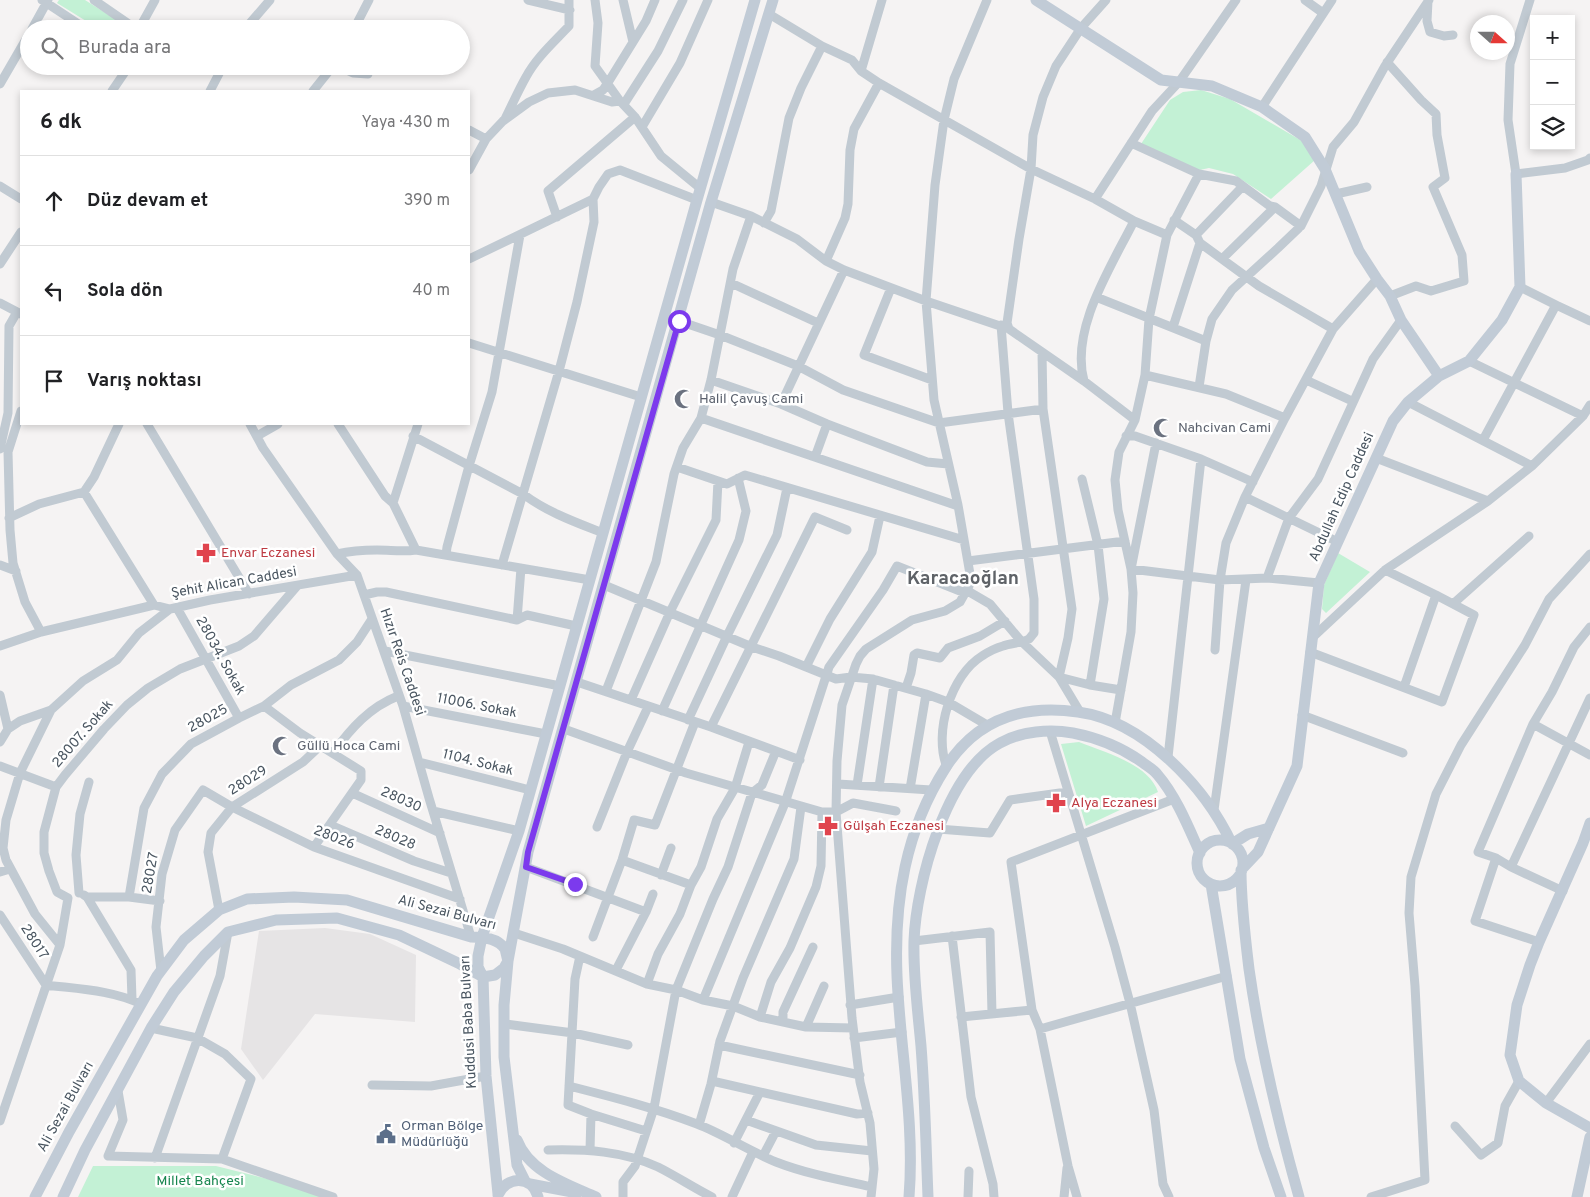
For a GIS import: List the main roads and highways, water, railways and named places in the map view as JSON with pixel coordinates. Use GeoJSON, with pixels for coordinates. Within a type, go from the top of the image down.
{"type":"FeatureCollection","features":[{"type":"Feature","properties":{"kind":"main road","name":"Kuddusi Baba Bulvarı"},"geometry":{"type":"LineString","coordinates":[[498,1196],[486,1076],[483,977],[478,967],[477,937],[519,831],[754,0]]}},
{"type":"Feature","properties":{"kind":"main road"},"geometry":{"type":"LineString","coordinates":[[538,1197],[535,1188],[527,1182],[517,1165],[504,1057],[504,1005],[508,961],[528,852],[711,202],[772,0]]}},
{"type":"Feature","properties":{"kind":"main road"},"geometry":{"type":"LineString","coordinates":[[1036,0],[1161,80],[1212,86],[1262,107],[1304,137],[1326,169],[1359,251],[1376,279],[1390,296],[1401,320],[1439,376]]}},
{"type":"Feature","properties":{"kind":"main road","name":"Abdullah Edip Caddesi"},"geometry":{"type":"LineString","coordinates":[[1241,870],[1258,852],[1297,766],[1319,583],[1393,421],[1408,402],[1439,376],[1469,361],[1502,320],[1520,287],[1516,174]]}},
{"type":"Feature","properties":{"kind":"main road"},"geometry":{"type":"LineString","coordinates":[[909,1197],[910,1142],[897,976],[898,917],[904,869],[920,815],[931,790],[956,753],[967,741],[987,725],[1013,714],[1045,710],[1080,712],[1115,723],[1146,740],[1168,757],[1194,785],[1214,810],[1232,844],[1241,856],[1243,863],[1241,870],[1241,900],[1256,1017],[1277,1116],[1299,1197]]}},
{"type":"Feature","properties":{"kind":"main road"},"geometry":{"type":"LineString","coordinates":[[928,1197],[927,1125],[914,941],[920,889],[938,829],[947,808],[965,778],[982,757],[1000,743],[1028,733],[1050,731],[1090,736],[1125,750],[1156,772],[1174,800],[1200,853]]}},
{"type":"Feature","properties":{"kind":"main road"},"geometry":{"type":"LineString","coordinates":[[1590,823],[1563,891],[1539,942],[1517,1005],[1510,1055],[1519,1081],[1546,1102],[1590,1128]]}},
{"type":"Feature","properties":{"kind":"main road"},"geometry":{"type":"LineString","coordinates":[[1241,870],[1233,882],[1226,885],[1211,884],[1200,875],[1197,860],[1204,847],[1218,841],[1232,844],[1248,834],[1269,828]]}},
{"type":"Feature","properties":{"kind":"main road"},"geometry":{"type":"LineString","coordinates":[[1211,884],[1240,1059],[1264,1148],[1281,1197]]}},
{"type":"Feature","properties":{"kind":"main road","name":"Ali Sezai Bulvarı"},"geometry":{"type":"LineString","coordinates":[[35,1197],[136,1002],[184,940],[218,910],[247,899],[294,897],[347,900],[477,937],[494,940],[505,949],[508,961]]}},
{"type":"Feature","properties":{"kind":"main road"},"geometry":{"type":"LineString","coordinates":[[63,1197],[85,1150],[151,1028],[174,992],[204,956],[228,932],[276,920],[337,918],[399,935],[483,977],[495,975],[504,968],[508,961]]}},
{"type":"Feature","properties":{"kind":"main road"},"geometry":{"type":"LineString","coordinates":[[513,1127],[519,1144],[528,1160],[543,1171],[595,1197]]}},
{"type":"Feature","properties":{"kind":"main road"},"geometry":{"type":"LineString","coordinates":[[1577,1197],[1590,1137]]}},
{"type":"Feature","properties":{"kind":"main road"},"geometry":{"type":"LineString","coordinates":[[498,1196],[506,1184],[512,1181],[527,1182],[595,1197]]}},
{"type":"Feature","properties":{"kind":"place","name":"Halil Çavuş Cami"},"geometry":{"type":"Point","coordinates":[684,399]}},
{"type":"Feature","properties":{"kind":"place","name":"Nahcivan Cami"},"geometry":{"type":"Point","coordinates":[1163,428]}},
{"type":"Feature","properties":{"kind":"place","name":"Envar Eczanesi"},"geometry":{"type":"Point","coordinates":[206,553]}},
{"type":"Feature","properties":{"kind":"place","name":"Güllü Hoca Cami"},"geometry":{"type":"Point","coordinates":[282,746]}},
{"type":"Feature","properties":{"kind":"place","name":"Alya Eczanesi"},"geometry":{"type":"Point","coordinates":[1056,803]}},
{"type":"Feature","properties":{"kind":"place","name":"Gülşah Eczanesi"},"geometry":{"type":"Point","coordinates":[828,826]}},
{"type":"Feature","properties":{"kind":"place","name":"Orman Bölge Müdürlüğü"},"geometry":{"type":"Point","coordinates":[386,1134]}},
{"type":"Feature","properties":{"kind":"district","name":"Karacaoğlan"},"geometry":{"type":"Point","coordinates":[963,579]}},
{"type":"Feature","properties":{"kind":"park label","name":"Millet Bahçesi"},"geometry":{"type":"Point","coordinates":[200,1181]}}]}
